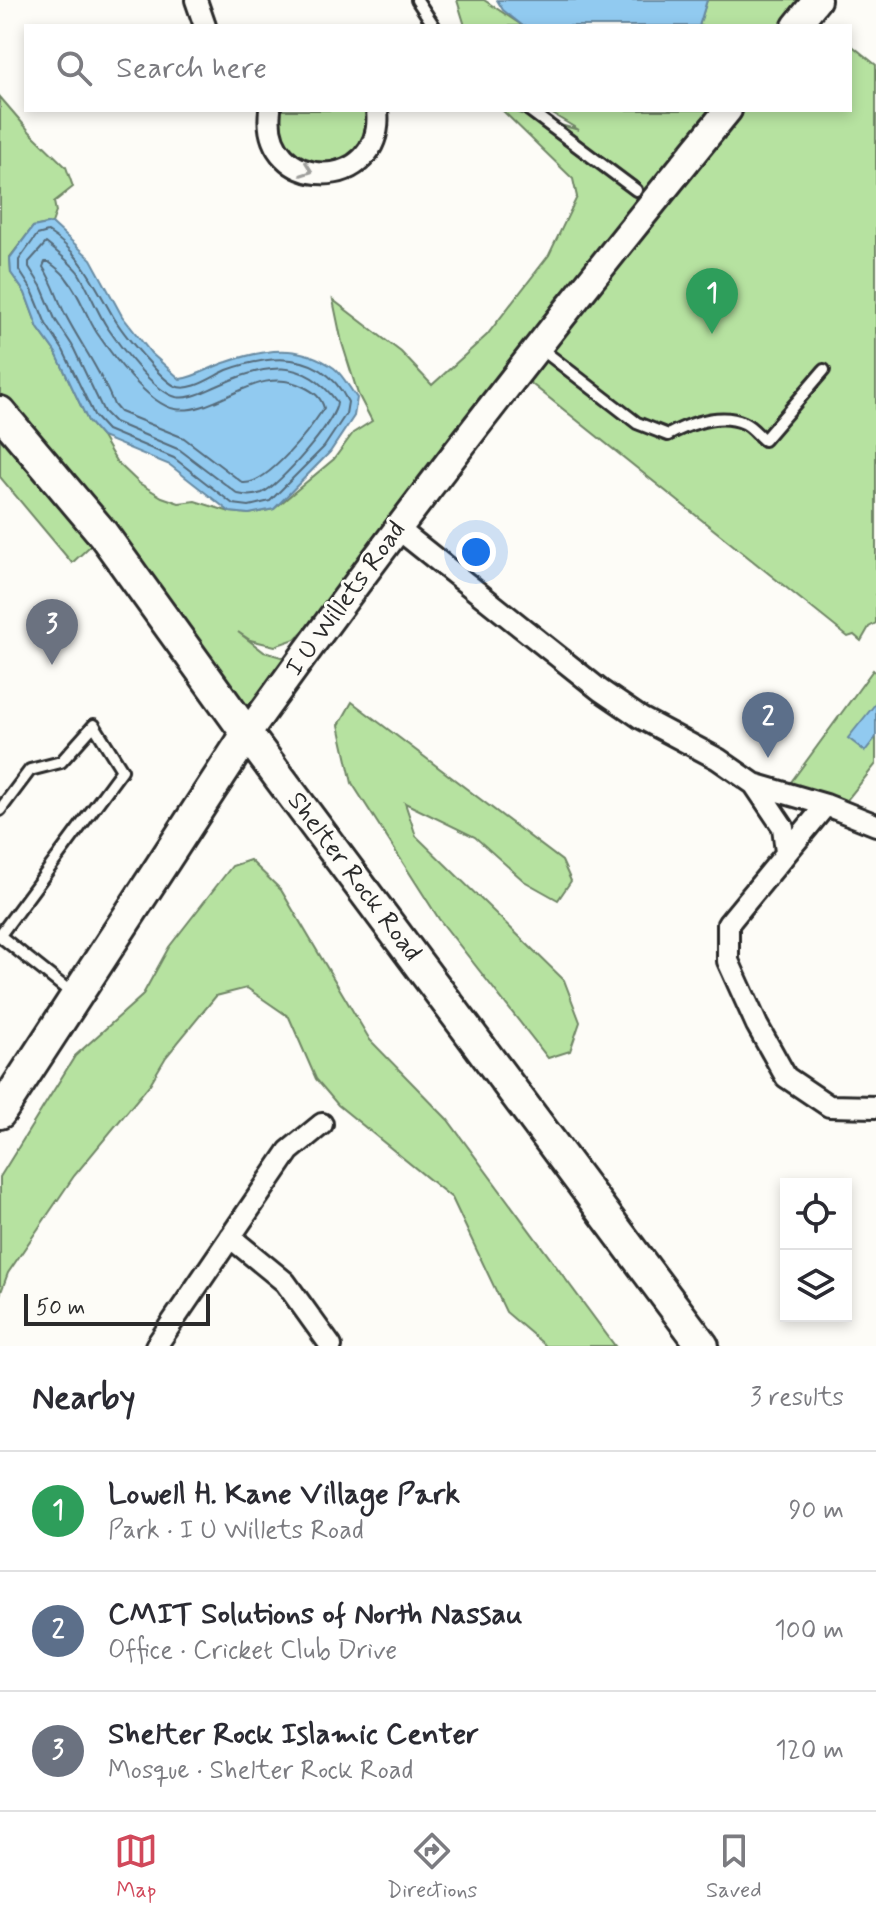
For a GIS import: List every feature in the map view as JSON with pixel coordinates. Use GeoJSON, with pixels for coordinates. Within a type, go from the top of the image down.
{"type":"FeatureCollection","features":[{"type":"Feature","properties":{"kind":"main road","name":"Shelter Rock Road"},"geometry":{"type":"LineString","coordinates":[[0,412],[103,534],[247,734],[703,1346]]}},
{"type":"Feature","properties":{"kind":"main road","name":"I U Willets Road"},"geometry":{"type":"LineString","coordinates":[[0,1113],[247,734]]}},
{"type":"Feature","properties":{"kind":"street"},"geometry":{"type":"LineString","coordinates":[[196,0],[204,24]]}},
{"type":"Feature","properties":{"kind":"street"},"geometry":{"type":"LineString","coordinates":[[798,24],[817,0]]}},
{"type":"Feature","properties":{"kind":"street"},"geometry":{"type":"LineString","coordinates":[[266,114],[271,136],[288,162],[303,171],[320,174],[337,173],[353,166],[366,155],[375,140],[377,112]]}},
{"type":"Feature","properties":{"kind":"street","name":"I U Willets Road"},"geometry":{"type":"LineString","coordinates":[[247,734],[397,528],[538,346],[726,112]]}},
{"type":"Feature","properties":{"kind":"street"},"geometry":{"type":"LineString","coordinates":[[397,528],[622,706],[718,759],[754,784],[826,805],[876,825]]}},
{"type":"Feature","properties":{"kind":"street"},"geometry":{"type":"LineString","coordinates":[[754,784],[783,827],[786,852]]}},
{"type":"Feature","properties":{"kind":"street"},"geometry":{"type":"LineString","coordinates":[[826,805],[728,924],[728,961],[757,1025],[786,1077],[829,1106],[876,1107]]}},
{"type":"Feature","properties":{"kind":"street"},"geometry":{"type":"LineString","coordinates":[[156,1346],[289,1151],[322,1124]]}},
{"type":"Feature","properties":{"kind":"street"},"geometry":{"type":"LineString","coordinates":[[230,1237],[285,1282],[331,1346]]}},
{"type":"Feature","properties":{"kind":"lane"},"geometry":{"type":"LineString","coordinates":[[417,0],[433,24]]}},
{"type":"Feature","properties":{"kind":"lane"},"geometry":{"type":"LineString","coordinates":[[532,112],[636,190]]}},
{"type":"Feature","properties":{"kind":"lane"},"geometry":{"type":"LineString","coordinates":[[538,346],[637,423],[668,435],[689,424],[718,420],[744,423],[764,440],[824,370]]}},
{"type":"Feature","properties":{"kind":"lane"},"geometry":{"type":"LineString","coordinates":[[0,810],[30,770],[61,762],[94,725],[122,770],[0,935],[76,996]]}},
{"type":"Feature","properties":{"kind":"green space"},"geometry":{"type":"Polygon","coordinates":[[[457,0],[484,0],[520,24],[464,24],[457,0]]]}},
{"type":"Feature","properties":{"kind":"green space"},"geometry":{"type":"Polygon","coordinates":[[[707,0],[805,0],[786,24],[700,24],[707,0]]]}},
{"type":"Feature","properties":{"kind":"green space"},"geometry":{"type":"Polygon","coordinates":[[[852,46],[876,65],[876,623],[869,627],[861,641],[854,635],[848,637],[518,373],[725,112],[852,112],[852,46]]]}},
{"type":"Feature","properties":{"kind":"green space"},"geometry":{"type":"Polygon","coordinates":[[[0,97],[66,167],[73,187],[54,202],[56,212],[52,223],[33,227],[10,257],[11,273],[25,293],[38,328],[56,353],[88,421],[116,461],[139,483],[162,497],[179,503],[195,501],[230,512],[249,514],[274,509],[334,459],[353,433],[372,421],[358,394],[333,300],[401,352],[432,385],[487,335],[549,255],[577,197],[573,179],[504,112],[517,112],[579,130],[549,112],[715,112],[620,228],[555,300],[531,339],[338,596],[295,639],[275,646],[250,640],[238,632],[264,652],[292,660],[247,734],[103,534],[72,563],[0,477],[0,97]]]}},
{"type":"Feature","properties":{"kind":"green space"},"geometry":{"type":"Polygon","coordinates":[[[271,112],[376,112],[353,166],[288,162],[271,112]]]}},
{"type":"Feature","properties":{"kind":"green space"},"geometry":{"type":"Polygon","coordinates":[[[873,670],[876,673],[876,764],[839,810],[783,793],[873,670]]]}},
{"type":"Feature","properties":{"kind":"green space"},"geometry":{"type":"Polygon","coordinates":[[[352,702],[562,861],[571,881],[558,900],[524,881],[475,837],[405,803],[416,836],[564,980],[580,1022],[570,1051],[548,1058],[439,919],[352,783],[339,725],[352,702]]]}},
{"type":"Feature","properties":{"kind":"green space"},"geometry":{"type":"Polygon","coordinates":[[[250,860],[281,890],[370,1040],[448,1120],[615,1346],[546,1346],[506,1312],[452,1198],[338,1105],[316,1079],[289,1017],[247,988],[216,996],[166,1057],[150,1084],[74,1176],[8,1273],[0,1295],[0,1177],[75,1056],[142,996],[169,947],[232,866],[250,860]]]}},
{"type":"Feature","properties":{"kind":"water"},"geometry":{"type":"Polygon","coordinates":[[[497,0],[707,0],[700,24],[520,24],[503,10],[497,0]]]}},
{"type":"Feature","properties":{"kind":"water"},"geometry":{"type":"Polygon","coordinates":[[[52,223],[91,259],[122,316],[151,353],[180,379],[241,358],[282,351],[321,360],[343,378],[357,398],[354,416],[330,452],[274,509],[249,514],[230,512],[170,465],[102,437],[88,421],[56,353],[38,328],[25,293],[11,273],[10,258],[33,227],[52,223]]]}},
{"type":"Feature","properties":{"kind":"water"},"geometry":{"type":"Polygon","coordinates":[[[876,703],[876,737],[865,751],[848,738],[876,703]]]}},
{"type":"Feature","properties":{"kind":"place","name":"Lowell H. Kane Village Park"},"geometry":{"type":"Point","coordinates":[712,334]}},
{"type":"Feature","properties":{"kind":"place","name":"Shelter Rock Islamic Center"},"geometry":{"type":"Point","coordinates":[52,665]}},
{"type":"Feature","properties":{"kind":"place","name":"CMIT Solutions of North Nassau"},"geometry":{"type":"Point","coordinates":[768,758]}}]}
